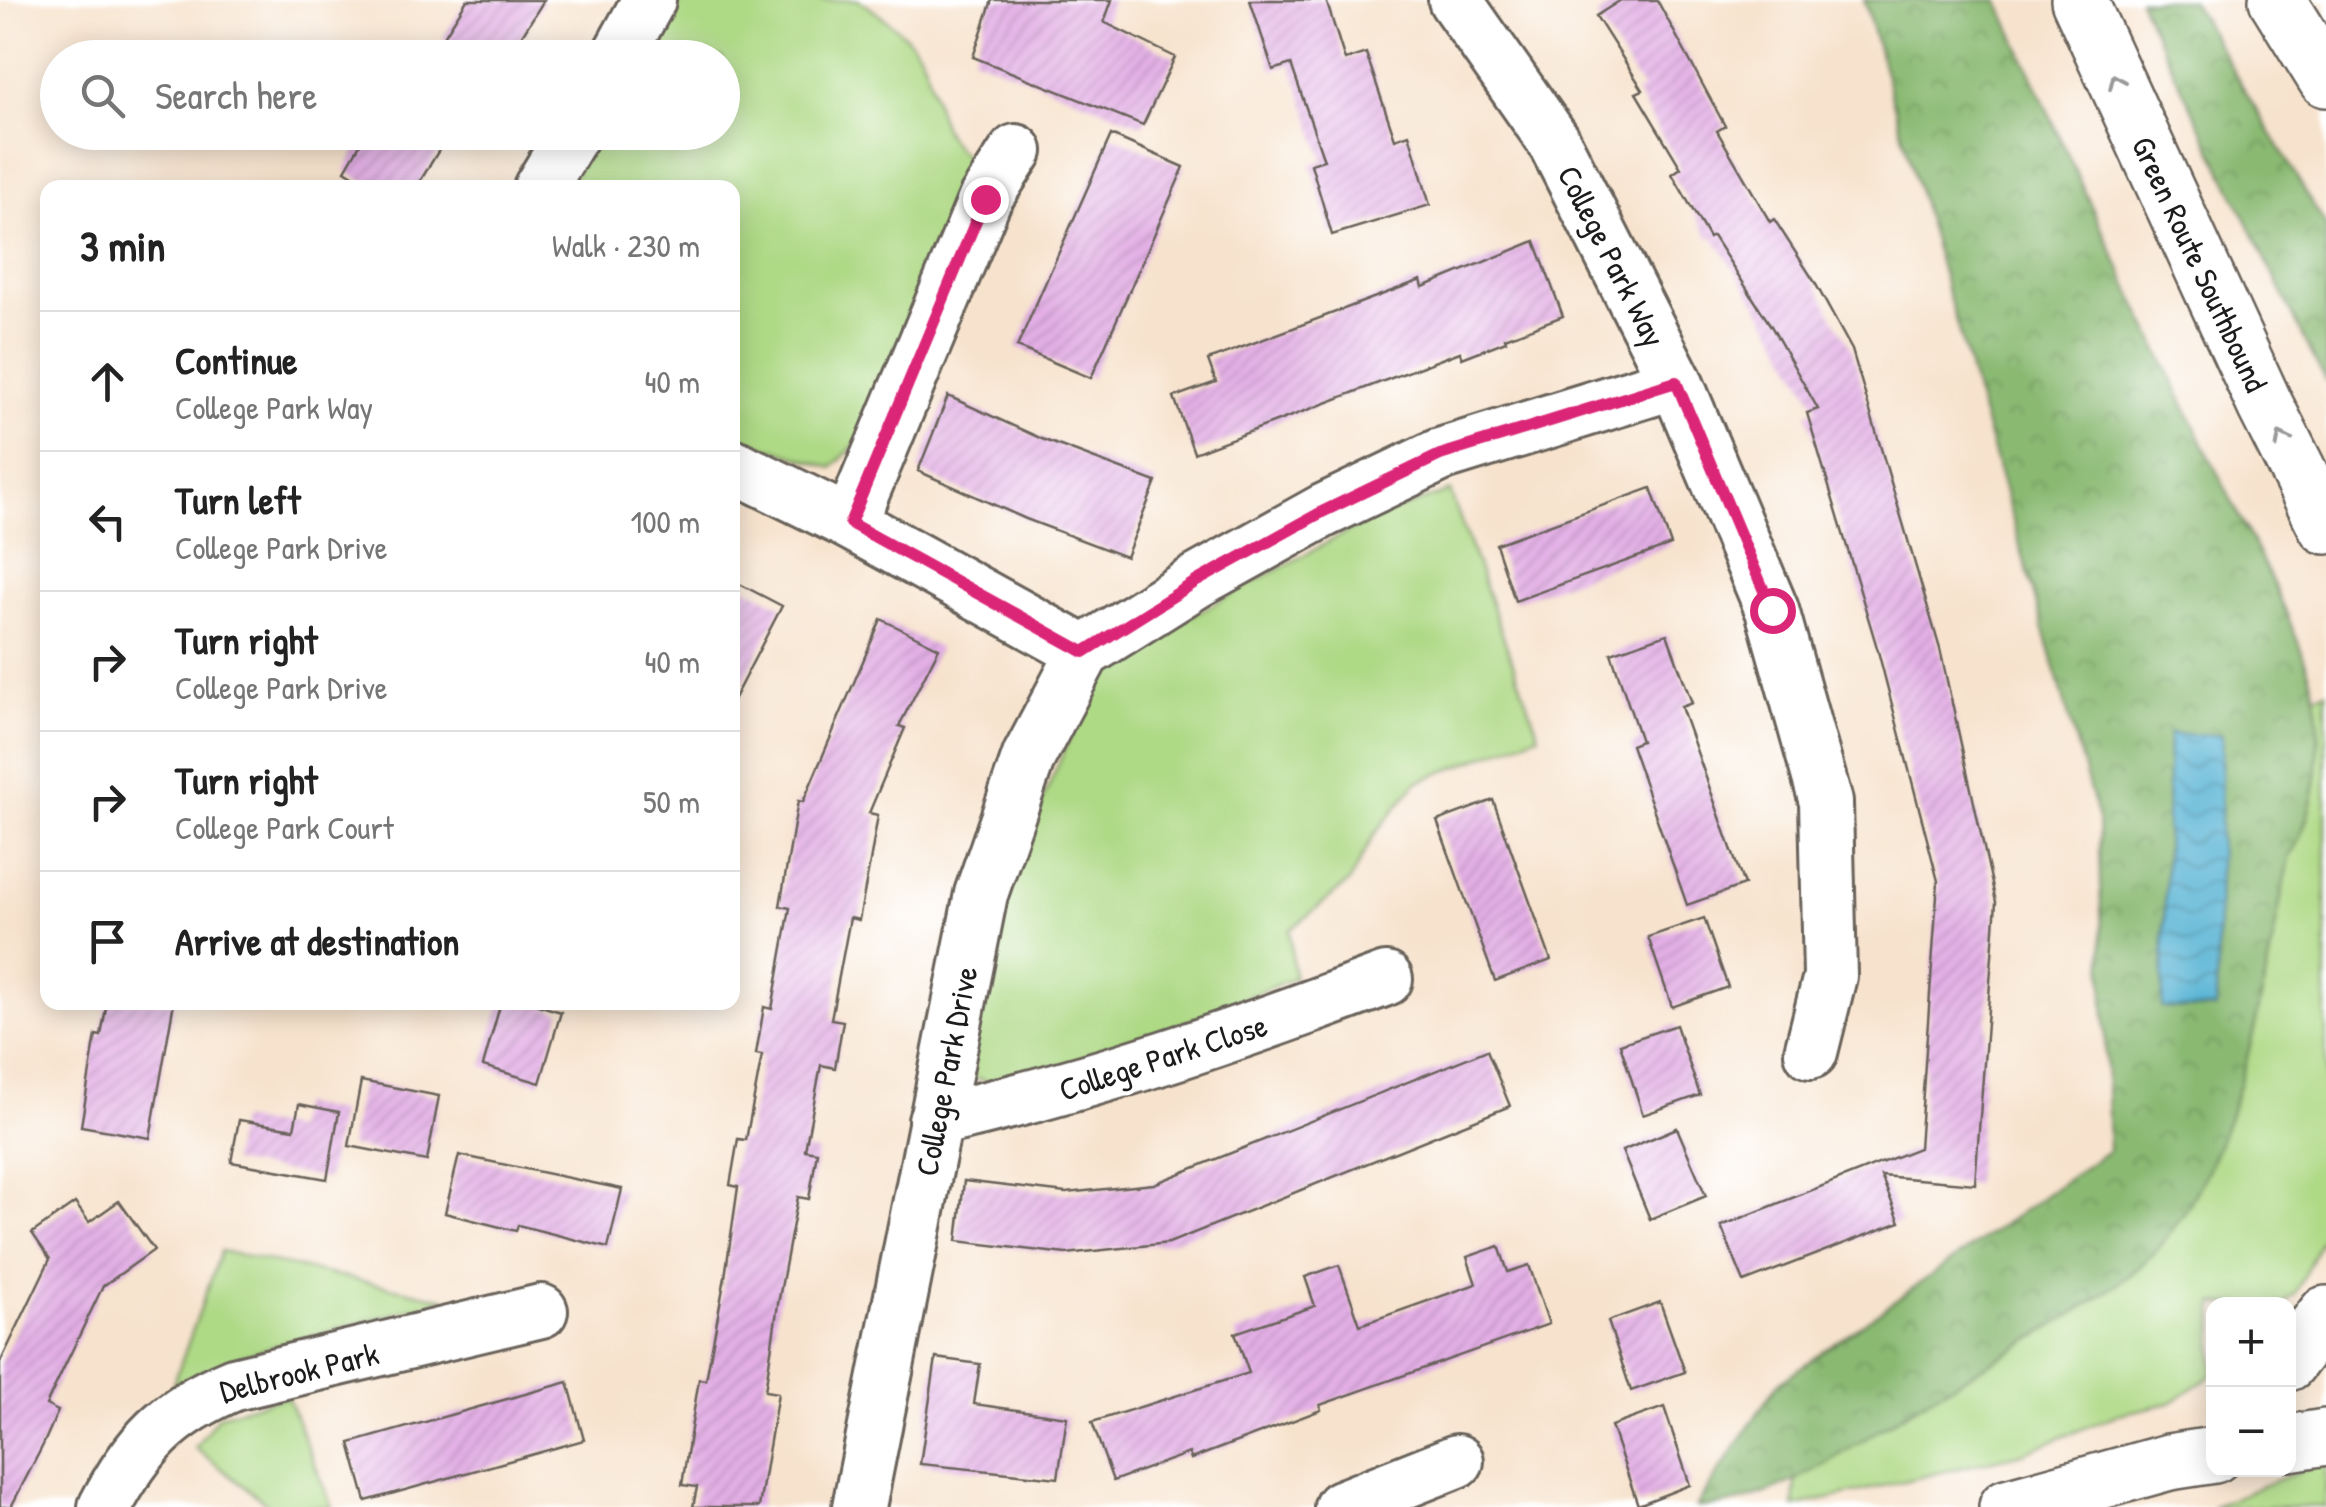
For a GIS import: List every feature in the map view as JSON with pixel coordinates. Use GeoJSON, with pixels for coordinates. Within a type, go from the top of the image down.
{"type":"FeatureCollection","features":[{"type":"Feature","properties":{"kind":"main road","name":"Green Route Southbound"},"geometry":{"type":"LineString","coordinates":[[2079,0],[2256,387],[2326,526]]}},
{"type":"Feature","properties":{"kind":"main road"},"geometry":{"type":"LineString","coordinates":[[2277,0],[2326,79]]}},
{"type":"Feature","properties":{"kind":"main road"},"geometry":{"type":"LineString","coordinates":[[2296,1353],[2326,1314]]}},
{"type":"Feature","properties":{"kind":"main road"},"geometry":{"type":"LineString","coordinates":[[2296,1442],[2326,1437]]}},
{"type":"Feature","properties":{"kind":"main road"},"geometry":{"type":"LineString","coordinates":[[2007,1507],[2191,1458]]}},
{"type":"Feature","properties":{"kind":"street"},"geometry":{"type":"LineString","coordinates":[[627,40],[649,0]]}},
{"type":"Feature","properties":{"kind":"street","name":"College Park Way"},"geometry":{"type":"LineString","coordinates":[[1455,0],[1553,140],[1676,382],[1772,610],[1826,802],[1830,976],[1811,1052]]}},
{"type":"Feature","properties":{"kind":"street"},"geometry":{"type":"LineString","coordinates":[[545,180],[563,150]]}},
{"type":"Feature","properties":{"kind":"street"},"geometry":{"type":"LineString","coordinates":[[850,523],[985,199],[1016,150]]}},
{"type":"Feature","properties":{"kind":"street"},"geometry":{"type":"LineString","coordinates":[[740,469],[850,523],[1084,652],[1197,581],[1322,512],[1440,455],[1676,382]]}},
{"type":"Feature","properties":{"kind":"street","name":"College Park Drive"},"geometry":{"type":"LineString","coordinates":[[859,1507],[981,894],[1030,756],[1084,652]]}},
{"type":"Feature","properties":{"kind":"street","name":"College Park Close"},"geometry":{"type":"LineString","coordinates":[[935,1120],[1042,1096],[1141,1066],[1386,978]]}},
{"type":"Feature","properties":{"kind":"street","name":"Delbrook Park"},"geometry":{"type":"LineString","coordinates":[[105,1507],[130,1459],[172,1417],[200,1398],[234,1384],[541,1311]]}},
{"type":"Feature","properties":{"kind":"street"},"geometry":{"type":"LineString","coordinates":[[1341,1507],[1457,1461]]}},
{"type":"Feature","properties":{"kind":"green space"},"geometry":{"type":"Polygon","coordinates":[[[682,0],[859,0],[912,43],[923,60],[945,130],[962,153],[975,162],[878,422],[832,468],[740,438],[740,180],[571,180],[589,150],[740,150],[740,40],[657,40],[682,0]]]}},
{"type":"Feature","properties":{"kind":"green space"},"geometry":{"type":"Polygon","coordinates":[[[1864,0],[1998,0],[2145,321],[2288,617],[2316,703],[2317,773],[2307,819],[2289,858],[2255,1027],[2238,1087],[2218,1145],[2193,1198],[2161,1244],[2122,1281],[2096,1299],[1807,1474],[1753,1498],[1696,1507],[1777,1384],[2109,1150],[2098,819],[1864,0]]]}},
{"type":"Feature","properties":{"kind":"green space"},"geometry":{"type":"Polygon","coordinates":[[[2139,0],[2191,0],[2326,226],[2326,383],[2139,0]]]}},
{"type":"Feature","properties":{"kind":"green space"},"geometry":{"type":"Polygon","coordinates":[[[1450,491],[1539,735],[1417,782],[1374,835],[1349,882],[1290,930],[1294,978],[1130,1046],[1000,1085],[974,1078],[962,1057],[1017,858],[1102,664],[1375,517],[1450,491]]]}},
{"type":"Feature","properties":{"kind":"green space"},"geometry":{"type":"Polygon","coordinates":[[[2326,691],[2326,1229],[2295,1294],[2206,1297],[2206,1380],[2170,1403],[2119,1414],[2023,1453],[1794,1507],[1796,1480],[2125,1279],[2303,701],[2326,691]]]}},
{"type":"Feature","properties":{"kind":"green space"},"geometry":{"type":"Polygon","coordinates":[[[221,1251],[447,1299],[243,1355],[173,1385],[221,1251]]]}},
{"type":"Feature","properties":{"kind":"green space"},"geometry":{"type":"Polygon","coordinates":[[[287,1396],[332,1507],[271,1507],[195,1448],[219,1415],[287,1396]]]}},
{"type":"Feature","properties":{"kind":"green space"},"geometry":{"type":"Polygon","coordinates":[[[2326,1464],[2326,1507],[2212,1507],[2284,1477],[2296,1477],[2296,1472],[2326,1464]]]}},
{"type":"Feature","properties":{"kind":"water"},"geometry":{"type":"Polygon","coordinates":[[[2169,734],[2222,735],[2216,1009],[2162,1008],[2169,734]]]}},
{"type":"Feature","properties":{"kind":"building"},"geometry":{"type":"Polygon","coordinates":[[[467,0],[544,0],[519,40],[443,38],[467,0]]]}},
{"type":"Feature","properties":{"kind":"building"},"geometry":{"type":"Polygon","coordinates":[[[992,0],[1112,0],[1104,22],[1175,57],[1143,125],[973,57],[992,0]]]}},
{"type":"Feature","properties":{"kind":"building"},"geometry":{"type":"Polygon","coordinates":[[[1250,0],[1326,0],[1345,60],[1366,53],[1395,139],[1409,134],[1430,205],[1332,235],[1311,164],[1324,160],[1291,64],[1273,70],[1250,0]]]}},
{"type":"Feature","properties":{"kind":"building"},"geometry":{"type":"Polygon","coordinates":[[[1621,0],[1657,0],[1725,126],[1717,131],[1770,222],[1774,219],[1814,281],[1852,350],[1940,649],[1996,902],[1975,1184],[1881,1176],[1900,1222],[1744,1282],[1721,1226],[1919,1148],[1938,881],[1878,651],[1807,413],[1818,409],[1771,326],[1713,236],[1709,238],[1672,174],[1681,168],[1636,93],[1643,90],[1596,16],[1621,0]]]}},
{"type":"Feature","properties":{"kind":"building"},"geometry":{"type":"Polygon","coordinates":[[[1111,135],[1184,167],[1091,378],[1017,347],[1111,135]]]}},
{"type":"Feature","properties":{"kind":"building"},"geometry":{"type":"Polygon","coordinates":[[[357,150],[439,150],[421,180],[361,180],[345,170],[357,150]]]}},
{"type":"Feature","properties":{"kind":"building"},"geometry":{"type":"Polygon","coordinates":[[[1535,241],[1563,316],[1462,358],[1460,352],[1194,453],[1174,397],[1216,382],[1208,360],[1421,280],[1423,287],[1535,241]]]}},
{"type":"Feature","properties":{"kind":"building"},"geometry":{"type":"Polygon","coordinates":[[[948,396],[1042,439],[1156,482],[1126,557],[1026,519],[918,471],[948,396]]]}},
{"type":"Feature","properties":{"kind":"building"},"geometry":{"type":"Polygon","coordinates":[[[1651,488],[1671,545],[1515,601],[1496,544],[1651,488]]]}},
{"type":"Feature","properties":{"kind":"building"},"geometry":{"type":"Polygon","coordinates":[[[740,584],[782,606],[740,687],[740,584]]]}},
{"type":"Feature","properties":{"kind":"building"},"geometry":{"type":"Polygon","coordinates":[[[881,619],[939,648],[899,726],[905,728],[869,813],[878,815],[870,862],[859,920],[850,918],[831,1019],[843,1021],[835,1068],[821,1065],[805,1150],[817,1152],[809,1199],[798,1197],[778,1304],[765,1391],[778,1393],[759,1507],[693,1507],[697,1487],[682,1485],[699,1379],[706,1380],[725,1277],[738,1187],[730,1185],[738,1139],[746,1140],[762,1055],[756,1054],[764,1007],[772,1009],[790,908],[780,906],[798,801],[803,802],[881,619]]]}},
{"type":"Feature","properties":{"kind":"building"},"geometry":{"type":"Polygon","coordinates":[[[1667,634],[1692,703],[1681,707],[1744,885],[1687,905],[1631,745],[1641,741],[1611,653],[1667,634]]]}},
{"type":"Feature","properties":{"kind":"building"},"geometry":{"type":"Polygon","coordinates":[[[1493,800],[1551,960],[1495,981],[1437,821],[1493,800]]]}},
{"type":"Feature","properties":{"kind":"building"},"geometry":{"type":"Polygon","coordinates":[[[1704,918],[1728,987],[1672,1007],[1648,937],[1704,918]]]}},
{"type":"Feature","properties":{"kind":"building"},"geometry":{"type":"Polygon","coordinates":[[[106,1010],[173,1010],[150,1138],[81,1126],[96,1035],[101,1036],[106,1010]]]}},
{"type":"Feature","properties":{"kind":"building"},"geometry":{"type":"Polygon","coordinates":[[[499,1010],[561,1012],[540,1083],[483,1066],[499,1010]]]}},
{"type":"Feature","properties":{"kind":"building"},"geometry":{"type":"Polygon","coordinates":[[[1676,1025],[1700,1095],[1643,1115],[1620,1044],[1676,1025]]]}},
{"type":"Feature","properties":{"kind":"building"},"geometry":{"type":"Polygon","coordinates":[[[1487,1050],[1510,1106],[1169,1243],[1066,1254],[957,1241],[964,1181],[1066,1193],[1154,1184],[1487,1050]]]}},
{"type":"Feature","properties":{"kind":"building"},"geometry":{"type":"Polygon","coordinates":[[[361,1081],[439,1096],[427,1161],[349,1146],[361,1081]]]}},
{"type":"Feature","properties":{"kind":"building"},"geometry":{"type":"Polygon","coordinates":[[[299,1104],[339,1112],[327,1179],[231,1162],[239,1120],[294,1129],[299,1104]]]}},
{"type":"Feature","properties":{"kind":"building"},"geometry":{"type":"Polygon","coordinates":[[[1677,1128],[1706,1196],[1650,1219],[1622,1151],[1677,1128]]]}},
{"type":"Feature","properties":{"kind":"building"},"geometry":{"type":"Polygon","coordinates":[[[459,1155],[622,1189],[608,1248],[518,1225],[516,1231],[445,1213],[459,1155]]]}},
{"type":"Feature","properties":{"kind":"building"},"geometry":{"type":"Polygon","coordinates":[[[119,1201],[154,1250],[103,1286],[46,1405],[58,1411],[43,1445],[11,1507],[0,1507],[0,1363],[50,1259],[32,1233],[75,1203],[89,1222],[119,1201]]]}},
{"type":"Feature","properties":{"kind":"building"},"geometry":{"type":"Polygon","coordinates":[[[1499,1246],[1508,1272],[1529,1265],[1549,1324],[1320,1405],[1321,1410],[1191,1459],[1189,1453],[1113,1481],[1092,1422],[1249,1373],[1235,1333],[1315,1306],[1305,1277],[1339,1265],[1360,1325],[1476,1284],[1467,1257],[1499,1246]]]}},
{"type":"Feature","properties":{"kind":"building"},"geometry":{"type":"Polygon","coordinates":[[[1660,1302],[1685,1372],[1631,1391],[1608,1321],[1660,1302]]]}},
{"type":"Feature","properties":{"kind":"building"},"geometry":{"type":"Polygon","coordinates":[[[936,1358],[980,1364],[974,1404],[1067,1417],[1058,1478],[920,1464],[936,1358]]]}},
{"type":"Feature","properties":{"kind":"building"},"geometry":{"type":"Polygon","coordinates":[[[568,1382],[584,1440],[366,1501],[350,1443],[568,1382]]]}},
{"type":"Feature","properties":{"kind":"building"},"geometry":{"type":"Polygon","coordinates":[[[1664,1407],[1690,1485],[1638,1505],[1611,1426],[1664,1407]]]}},
{"type":"Feature","properties":{"kind":"route"},"geometry":{"type":"LineString","coordinates":[[985,199],[850,523],[1084,652],[1197,581],[1322,512],[1440,455],[1676,382],[1772,610]]}}]}
